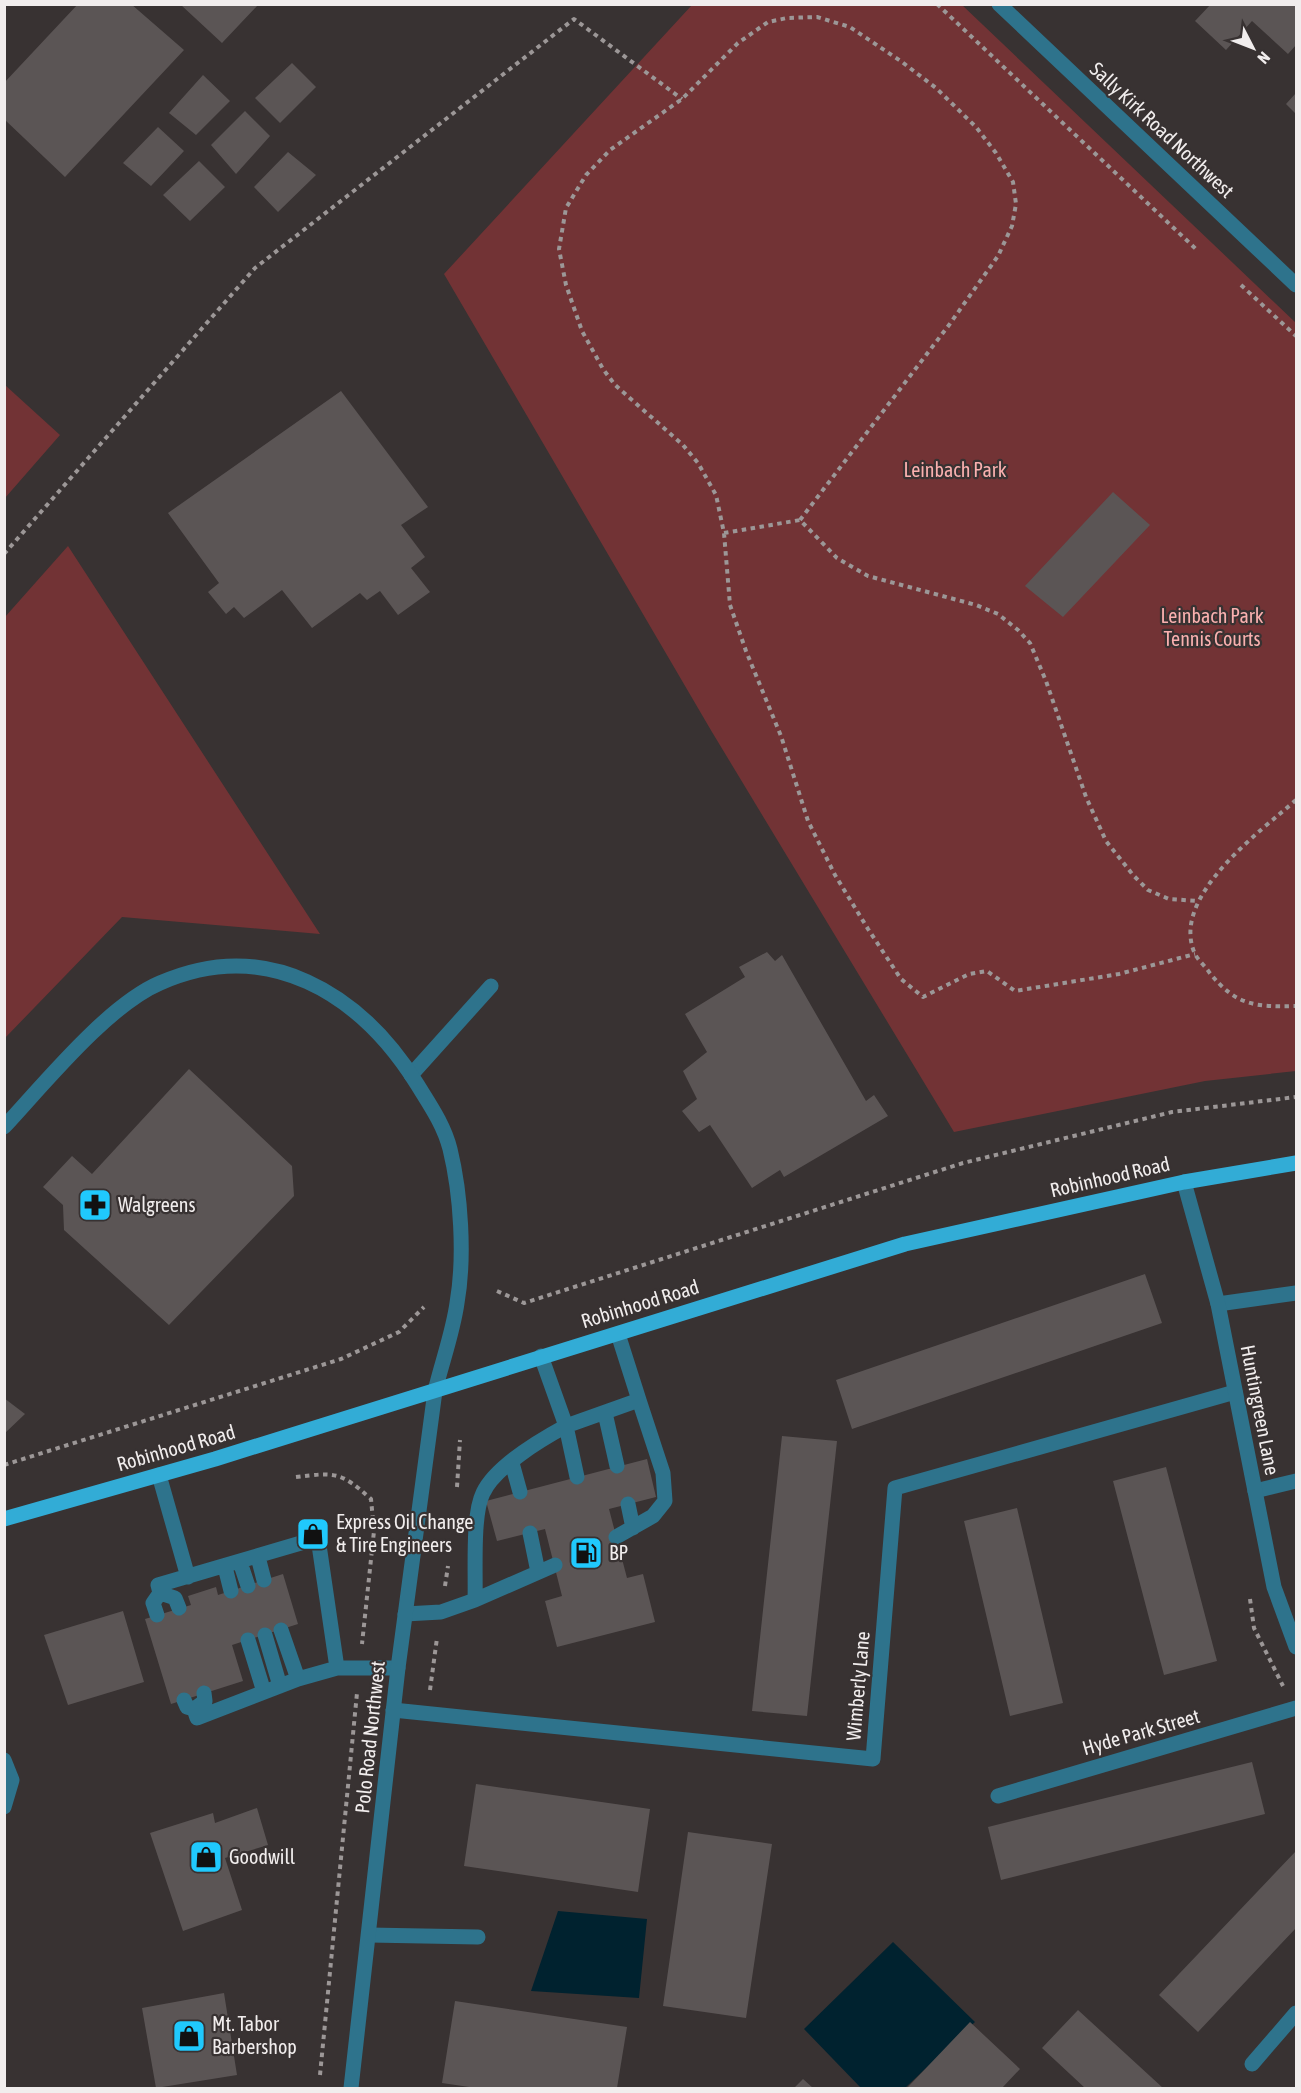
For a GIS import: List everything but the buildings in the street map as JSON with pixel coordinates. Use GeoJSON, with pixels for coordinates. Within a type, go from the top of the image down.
{"type":"FeatureCollection","features":[{"type":"Feature","properties":{"kind":"main road","name":"Robinhood Road"},"geometry":{"type":"LineString","coordinates":[[4,1519],[159,1475],[435,1391],[904,1244],[1184,1182],[1296,1163]]}},
{"type":"Feature","properties":{"kind":"street","name":"Sally Kirk Road Northwest"},"geometry":{"type":"LineString","coordinates":[[999,4],[1296,285]]}},
{"type":"Feature","properties":{"kind":"street","name":"Polo Road Northwest"},"geometry":{"type":"LineString","coordinates":[[4,1127],[122,1005],[159,983],[192,971],[222,966],[265,969],[299,977],[327,990],[352,1008],[386,1041],[439,1119],[449,1148],[458,1193],[460,1256],[458,1302],[435,1391],[398,1668],[351,2088]]}},
{"type":"Feature","properties":{"kind":"street"},"geometry":{"type":"LineString","coordinates":[[411,1075],[491,986]]}},
{"type":"Feature","properties":{"kind":"street","name":"Huntingreen Lane"},"geometry":{"type":"LineString","coordinates":[[1184,1182],[1218,1304],[1274,1587],[1296,1647]]}},
{"type":"Feature","properties":{"kind":"street"},"geometry":{"type":"LineString","coordinates":[[1218,1304],[1296,1293]]}},
{"type":"Feature","properties":{"kind":"street"},"geometry":{"type":"LineString","coordinates":[[616,1537],[653,1515],[665,1501],[663,1473],[618,1334]]}},
{"type":"Feature","properties":{"kind":"street"},"geometry":{"type":"LineString","coordinates":[[541,1356],[566,1426],[577,1477]]}},
{"type":"Feature","properties":{"kind":"street","name":"Wimberly Lane"},"geometry":{"type":"LineString","coordinates":[[393,1710],[873,1759],[895,1488],[1235,1392]]}},
{"type":"Feature","properties":{"kind":"street"},"geometry":{"type":"LineString","coordinates":[[475,1600],[478,1507],[483,1491],[539,1441],[566,1426],[639,1400]]}},
{"type":"Feature","properties":{"kind":"street"},"geometry":{"type":"LineString","coordinates":[[605,1413],[617,1466]]}},
{"type":"Feature","properties":{"kind":"street"},"geometry":{"type":"LineString","coordinates":[[512,1463],[520,1492]]}},
{"type":"Feature","properties":{"kind":"street"},"geometry":{"type":"LineString","coordinates":[[159,1475],[188,1577]]}},
{"type":"Feature","properties":{"kind":"street"},"geometry":{"type":"LineString","coordinates":[[1255,1491],[1296,1481]]}},
{"type":"Feature","properties":{"kind":"street"},"geometry":{"type":"LineString","coordinates":[[628,1504],[633,1528]]}},
{"type":"Feature","properties":{"kind":"street"},"geometry":{"type":"LineString","coordinates":[[530,1533],[538,1572]]}},
{"type":"Feature","properties":{"kind":"street"},"geometry":{"type":"LineString","coordinates":[[157,1615],[153,1603],[160,1593],[158,1585],[318,1539],[337,1668]]}},
{"type":"Feature","properties":{"kind":"street"},"geometry":{"type":"LineString","coordinates":[[258,1557],[264,1580]]}},
{"type":"Feature","properties":{"kind":"street"},"geometry":{"type":"LineString","coordinates":[[240,1562],[248,1586]]}},
{"type":"Feature","properties":{"kind":"street"},"geometry":{"type":"LineString","coordinates":[[405,1614],[441,1612],[475,1600],[555,1565]]}},
{"type":"Feature","properties":{"kind":"street"},"geometry":{"type":"LineString","coordinates":[[225,1567],[231,1591]]}},
{"type":"Feature","properties":{"kind":"street"},"geometry":{"type":"LineString","coordinates":[[160,1593],[175,1598],[179,1608]]}},
{"type":"Feature","properties":{"kind":"street"},"geometry":{"type":"LineString","coordinates":[[281,1630],[298,1679]]}},
{"type":"Feature","properties":{"kind":"street"},"geometry":{"type":"LineString","coordinates":[[265,1635],[280,1686]]}},
{"type":"Feature","properties":{"kind":"street"},"geometry":{"type":"LineString","coordinates":[[248,1640],[264,1692]]}},
{"type":"Feature","properties":{"kind":"street"},"geometry":{"type":"LineString","coordinates":[[204,1694],[205,1701],[189,1704],[196,1718],[298,1679],[337,1668],[398,1668]]}},
{"type":"Feature","properties":{"kind":"street","name":"Hyde Park Street"},"geometry":{"type":"LineString","coordinates":[[998,1796],[1296,1708]]}},
{"type":"Feature","properties":{"kind":"street"},"geometry":{"type":"LineString","coordinates":[[4,1760],[12,1780],[4,1807]]}},
{"type":"Feature","properties":{"kind":"street"},"geometry":{"type":"LineString","coordinates":[[369,1935],[478,1937]]}},
{"type":"Feature","properties":{"kind":"street"},"geometry":{"type":"LineString","coordinates":[[1252,2064],[1296,2013]]}},
{"type":"Feature","properties":{"kind":"path"},"geometry":{"type":"LineString","coordinates":[[937,4],[1197,250]]}},
{"type":"Feature","properties":{"kind":"path"},"geometry":{"type":"LineString","coordinates":[[723,533],[800,520],[949,325],[998,256],[1012,226],[1016,204],[1013,182],[976,127],[936,88],[902,62],[850,27],[817,17],[787,18],[768,22],[738,43],[682,99],[610,150],[586,175],[566,208],[559,249],[566,285],[582,331],[615,386],[683,445],[698,463],[716,495],[723,533],[730,605],[781,736],[808,821],[835,875],[901,979],[923,997],[969,974],[987,971],[1016,991],[1119,974],[1195,954]]}},
{"type":"Feature","properties":{"kind":"path"},"geometry":{"type":"LineString","coordinates":[[4,554],[255,268],[574,19],[682,99]]}},
{"type":"Feature","properties":{"kind":"path"},"geometry":{"type":"LineString","coordinates":[[1241,285],[1296,336]]}},
{"type":"Feature","properties":{"kind":"path"},"geometry":{"type":"LineString","coordinates":[[800,520],[837,558],[868,576],[999,614],[1018,630],[1030,643],[1046,681],[1086,797],[1106,841],[1132,875],[1148,890],[1169,899],[1198,901]]}},
{"type":"Feature","properties":{"kind":"path"},"geometry":{"type":"LineString","coordinates":[[1296,800],[1222,869],[1198,901],[1191,924],[1195,954],[1232,996],[1253,1006],[1296,1006]]}},
{"type":"Feature","properties":{"kind":"path"},"geometry":{"type":"LineString","coordinates":[[497,1291],[524,1303],[963,1163],[1172,1112],[1296,1096]]}},
{"type":"Feature","properties":{"kind":"path"},"geometry":{"type":"LineString","coordinates":[[4,1465],[341,1359],[399,1332],[424,1307]]}},
{"type":"Feature","properties":{"kind":"path"},"geometry":{"type":"LineString","coordinates":[[456,1494],[460,1440]]}},
{"type":"Feature","properties":{"kind":"path"},"geometry":{"type":"LineString","coordinates":[[296,1477],[326,1473],[347,1478],[371,1499],[374,1531],[320,2074]]}},
{"type":"Feature","properties":{"kind":"path"},"geometry":{"type":"LineString","coordinates":[[429,1693],[449,1559]]}},
{"type":"Feature","properties":{"kind":"green space","name":"Leinbach Park"},"geometry":{"type":"Polygon","coordinates":[[[692,5],[962,5],[1296,323],[1296,1071],[1205,1081],[954,1132],[712,732],[444,274],[692,5]]]}},
{"type":"Feature","properties":{"kind":"green space"},"geometry":{"type":"Polygon","coordinates":[[[5,385],[60,435],[5,498],[5,385]]]}},
{"type":"Feature","properties":{"kind":"green space"},"geometry":{"type":"Polygon","coordinates":[[[68,546],[320,934],[122,917],[5,1038],[5,617],[68,546]]]}},
{"type":"Feature","properties":{"kind":"water"},"geometry":{"type":"Polygon","coordinates":[[[558,1911],[647,1919],[639,1998],[531,1991],[558,1911]]]}},
{"type":"Feature","properties":{"kind":"water"},"geometry":{"type":"Polygon","coordinates":[[[893,1942],[975,2022],[905,2088],[861,2088],[804,2029],[893,1942]]]}},
{"type":"Feature","properties":{"kind":"place","name":"Walgreens"},"geometry":{"type":"Point","coordinates":[95,1205]}},
{"type":"Feature","properties":{"kind":"place","name":"Express Oil Change & Tire Engineers"},"geometry":{"type":"Point","coordinates":[313,1534]}},
{"type":"Feature","properties":{"kind":"place","name":"BP"},"geometry":{"type":"Point","coordinates":[586,1553]}},
{"type":"Feature","properties":{"kind":"place","name":"Goodwill"},"geometry":{"type":"Point","coordinates":[206,1857]}},
{"type":"Feature","properties":{"kind":"place","name":"Mt. Tabor Barbershop"},"geometry":{"type":"Point","coordinates":[189,2036]}},
{"type":"Feature","properties":{"kind":"park label","name":"Leinbach Park Tennis Courts"},"geometry":{"type":"Point","coordinates":[1212,628]}}]}
